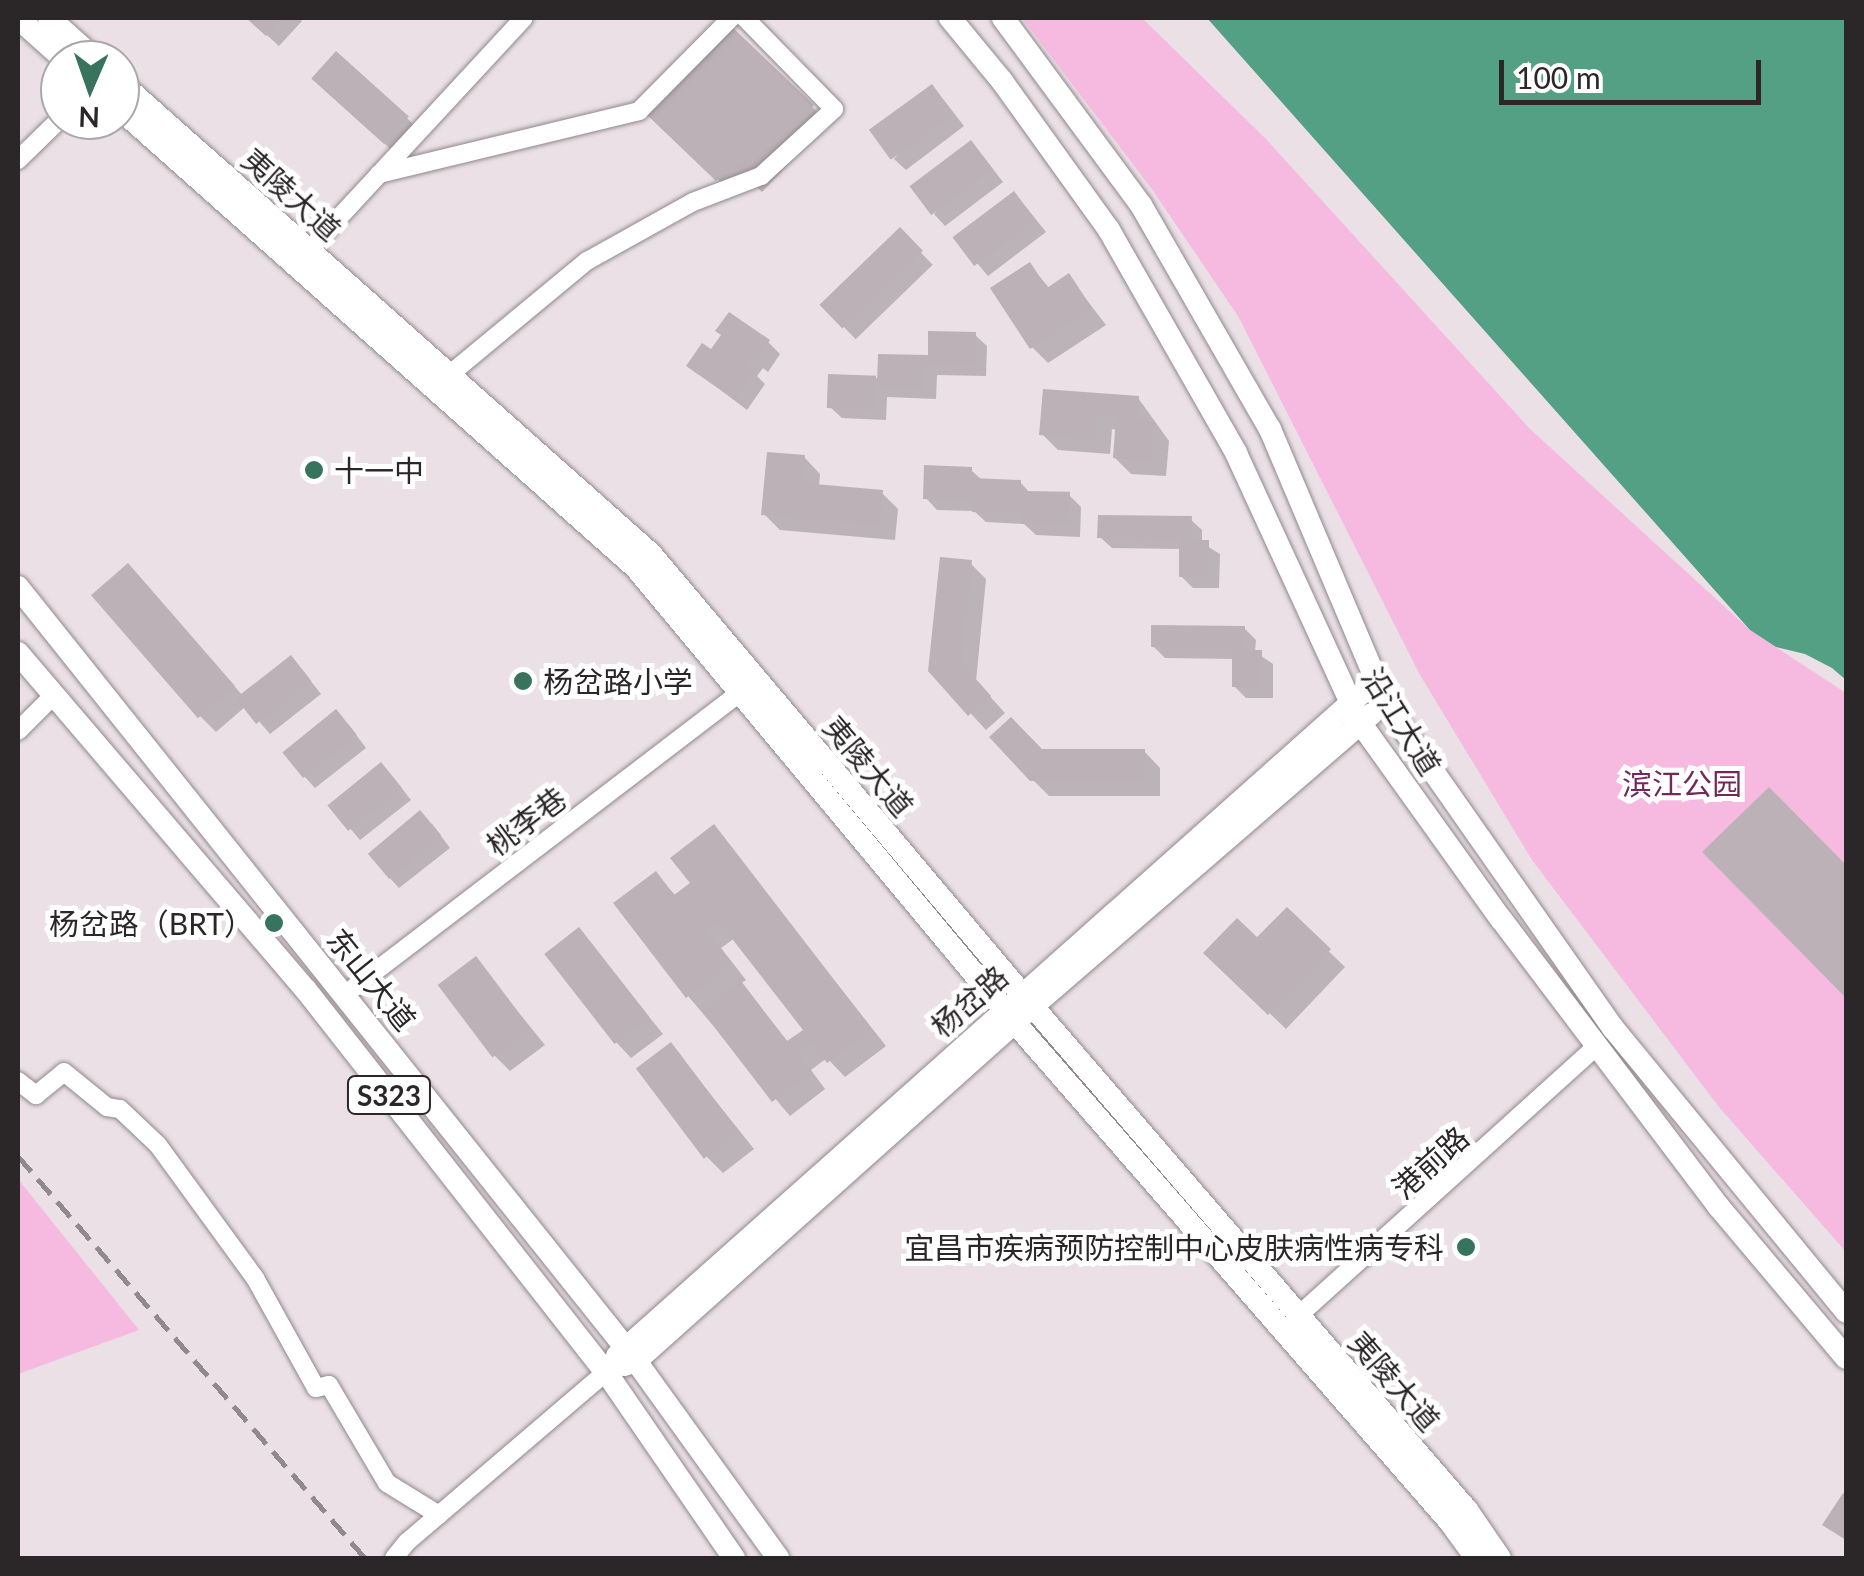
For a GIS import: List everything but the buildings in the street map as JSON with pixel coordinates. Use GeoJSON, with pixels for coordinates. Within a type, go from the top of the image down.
{"type":"FeatureCollection","features":[{"type":"Feature","properties":{"kind":"main road"},"geometry":{"type":"LineString","coordinates":[[18,18],[43,40]]}},
{"type":"Feature","properties":{"kind":"main road","name":"沿江大道"},"geometry":{"type":"LineString","coordinates":[[950,18],[1002,80],[1119,248],[1236,453],[1355,711],[1597,1046],[1719,1207],[1846,1358]]}},
{"type":"Feature","properties":{"kind":"main road","name":"沿江大道"},"geometry":{"type":"LineString","coordinates":[[1004,18],[1141,205],[1270,429],[1382,694],[1613,1028],[1846,1312]]}},
{"type":"Feature","properties":{"kind":"main road"},"geometry":{"type":"LineString","coordinates":[[57,20],[76,40]]}},
{"type":"Feature","properties":{"kind":"main road","name":"夷陵大道"},"geometry":{"type":"LineString","coordinates":[[140,100],[651,554],[1019,1008],[1450,1522],[1476,1558]]}},
{"type":"Feature","properties":{"kind":"main road","name":"夷陵大道"},"geometry":{"type":"LineString","coordinates":[[140,127],[636,568],[739,693],[1298,1316],[1467,1510],[1500,1558]]}},
{"type":"Feature","properties":{"kind":"main road","name":"东山大道"},"geometry":{"type":"LineString","coordinates":[[18,588],[630,1354],[778,1558]]}},
{"type":"Feature","properties":{"kind":"main road","name":"东山大道"},"geometry":{"type":"LineString","coordinates":[[18,653],[306,990],[606,1372],[734,1558]]}},
{"type":"Feature","properties":{"kind":"main road","name":"杨岔路"},"geometry":{"type":"LineString","coordinates":[[606,1372],[1355,711],[1382,694]]}},
{"type":"Feature","properties":{"kind":"street"},"geometry":{"type":"LineString","coordinates":[[309,250],[524,18]]}},
{"type":"Feature","properties":{"kind":"street"},"geometry":{"type":"LineString","coordinates":[[379,174],[638,110],[731,18]]}},
{"type":"Feature","properties":{"kind":"street"},"geometry":{"type":"LineString","coordinates":[[449,374],[478,346],[531,310],[587,261],[692,202],[761,176],[834,108],[745,18]]}},
{"type":"Feature","properties":{"kind":"street"},"geometry":{"type":"LineString","coordinates":[[18,160],[40,139]]}},
{"type":"Feature","properties":{"kind":"street","name":"桃李巷"},"geometry":{"type":"LineString","coordinates":[[346,994],[739,693]]}},
{"type":"Feature","properties":{"kind":"street"},"geometry":{"type":"LineString","coordinates":[[18,731],[52,696]]}},
{"type":"Feature","properties":{"kind":"street","name":"港前路"},"geometry":{"type":"LineString","coordinates":[[1298,1316],[1597,1046]]}},
{"type":"Feature","properties":{"kind":"street"},"geometry":{"type":"LineString","coordinates":[[18,1080],[36,1094],[64,1072],[107,1106],[120,1110],[158,1145],[255,1278],[316,1388],[329,1385],[386,1482],[439,1514]]}},
{"type":"Feature","properties":{"kind":"street","name":"杨岔路"},"geometry":{"type":"LineString","coordinates":[[394,1558],[439,1514],[606,1372]]}},
{"type":"Feature","properties":{"kind":"green space","name":"滨江公园"},"geometry":{"type":"Polygon","coordinates":[[[1022,18],[1142,18],[1266,139],[1530,429],[1750,630],[1846,693],[1846,1252],[1719,1107],[1532,860],[1420,675],[1238,316],[1151,188],[1022,18]]]}},
{"type":"Feature","properties":{"kind":"green space"},"geometry":{"type":"Polygon","coordinates":[[[18,1179],[139,1330],[18,1374],[18,1179]]]}},
{"type":"Feature","properties":{"kind":"shaded area"},"geometry":{"type":"Polygon","coordinates":[[[1207,18],[1846,18],[1846,680],[1832,668],[1805,654],[1776,647],[1750,630],[1207,18]]]}},
{"type":"Feature","properties":{"kind":"railway"},"geometry":{"type":"LineString","coordinates":[[18,1156],[365,1558]]}},
{"type":"Feature","properties":{"kind":"place","name":"十一中"},"geometry":{"type":"Point","coordinates":[314,470]}},
{"type":"Feature","properties":{"kind":"place","name":"杨岔路小学"},"geometry":{"type":"Point","coordinates":[523,681]}},
{"type":"Feature","properties":{"kind":"place","name":"杨岔路（BRT）"},"geometry":{"type":"Point","coordinates":[274,923]}},
{"type":"Feature","properties":{"kind":"place","name":"宜昌市疾病预防控制中心皮肤病性病专科"},"geometry":{"type":"Point","coordinates":[1466,1247]}}]}
